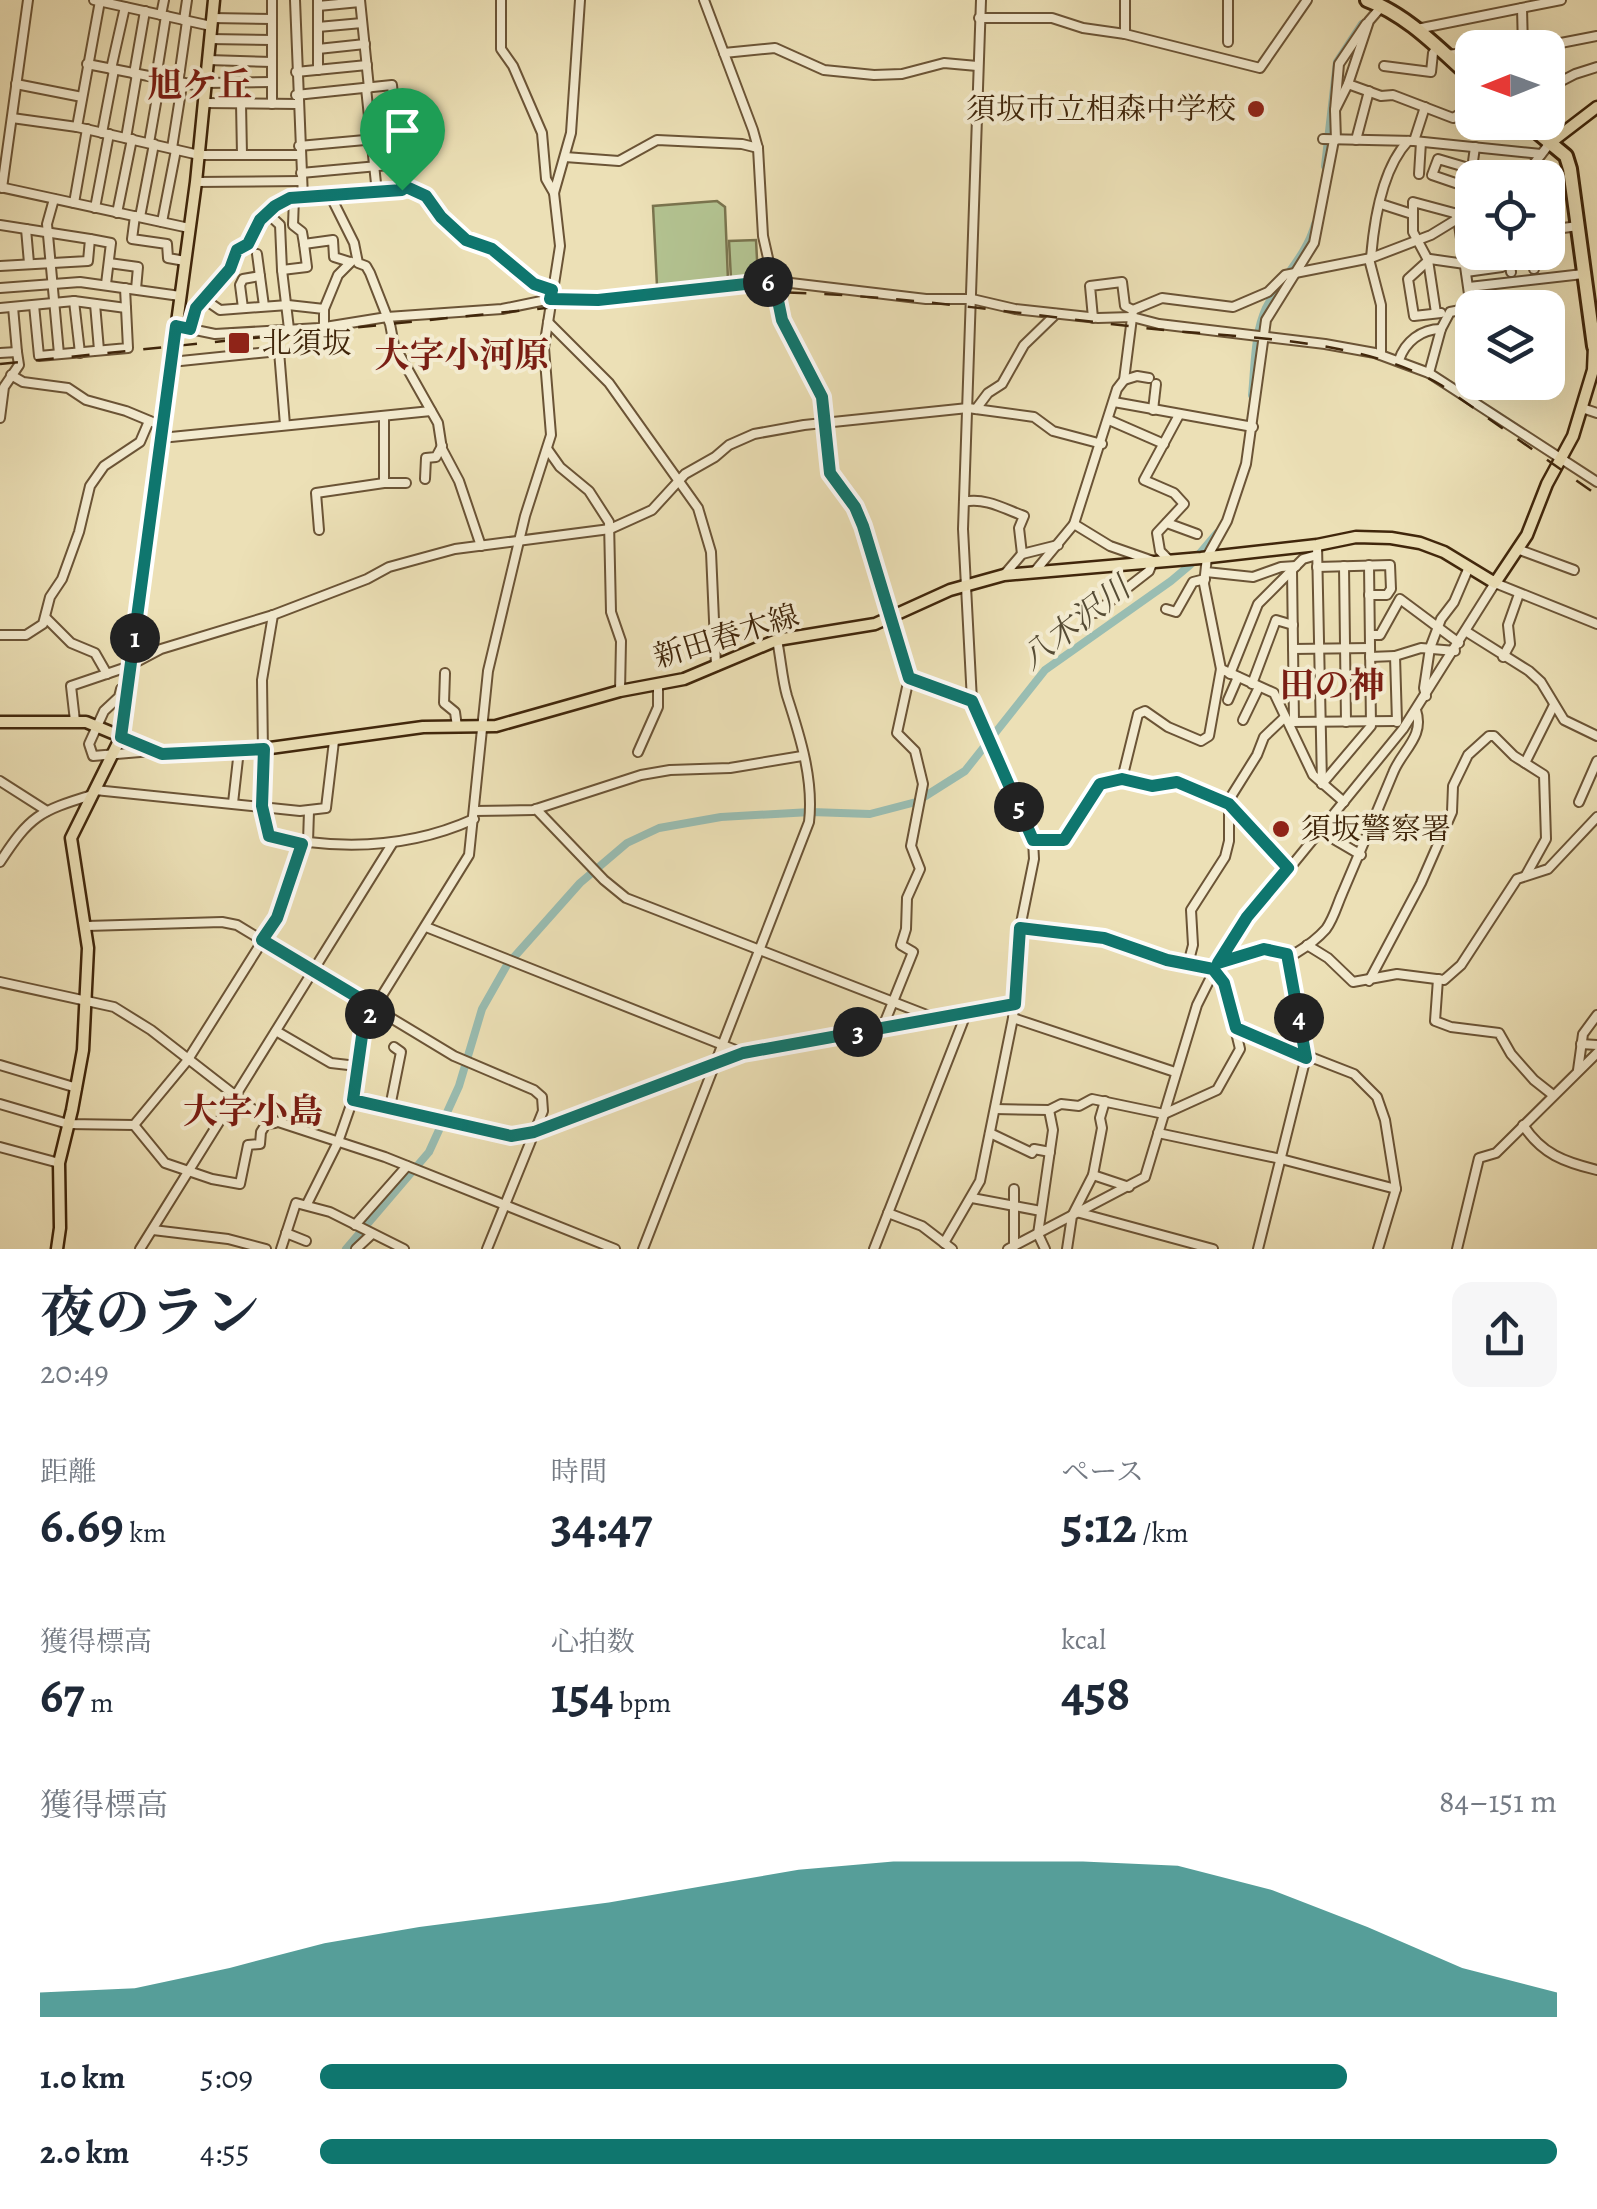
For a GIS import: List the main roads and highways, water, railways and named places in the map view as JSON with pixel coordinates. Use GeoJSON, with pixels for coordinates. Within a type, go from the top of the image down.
{"type":"FeatureCollection","features":[{"type":"Feature","properties":{"kind":"highway"},"geometry":{"type":"LineString","coordinates":[[1373,2],[1417,29],[1455,63]]}},
{"type":"Feature","properties":{"kind":"highway"},"geometry":{"type":"LineString","coordinates":[[1539,140],[1545,148],[1566,156],[1596,345]]}},
{"type":"Feature","properties":{"kind":"main road"},"geometry":{"type":"LineString","coordinates":[[57,1249],[59,1162],[76,1088],[86,1001],[87,926],[70,845],[121,737],[196,182],[214,0]]}},
{"type":"Feature","properties":{"kind":"main road"},"geometry":{"type":"LineString","coordinates":[[1545,148],[1597,108]]}},
{"type":"Feature","properties":{"kind":"main road","name":"新田春木線"},"geometry":{"type":"LineString","coordinates":[[0,722],[75,721],[98,726],[162,754],[264,749],[423,728],[482,728],[620,691],[684,679],[778,640],[874,624],[964,587],[1004,576],[1153,560],[1317,550],[1356,537],[1420,542],[1444,552],[1495,584],[1518,549],[1561,459],[1582,408],[1596,345]]}},
{"type":"Feature","properties":{"kind":"waterway","name":"八木沢川"},"geometry":{"type":"LineString","coordinates":[[1325,166],[1337,62],[1362,24]]}},
{"type":"Feature","properties":{"kind":"waterway","name":"八木沢川"},"geometry":{"type":"LineString","coordinates":[[1252,395],[1262,318],[1306,247],[1315,224]]}},
{"type":"Feature","properties":{"kind":"waterway","name":"八木沢川"},"geometry":{"type":"LineString","coordinates":[[346,1249],[429,1152],[459,1086],[482,1009],[507,965],[580,883],[627,843],[659,828],[721,817],[811,812],[870,814],[916,802],[965,771],[1045,670],[1171,581],[1217,533]]}},
{"type":"Feature","properties":{"kind":"railway"},"geometry":{"type":"LineString","coordinates":[[0,364],[692,293],[862,297],[1297,342],[1372,357],[1441,385],[1597,495]]}},
{"type":"Feature","properties":{"kind":"place","name":"須坂市立相森中学校"},"geometry":{"type":"Point","coordinates":[1256,109]}},
{"type":"Feature","properties":{"kind":"place","name":"北須坂"},"geometry":{"type":"Point","coordinates":[239,343]}},
{"type":"Feature","properties":{"kind":"place","name":"須坂警察署"},"geometry":{"type":"Point","coordinates":[1281,829]}},
{"type":"Feature","properties":{"kind":"district","name":"旭ケ丘"},"geometry":{"type":"Point","coordinates":[200,85]}},
{"type":"Feature","properties":{"kind":"district","name":"大字小河原"},"geometry":{"type":"Point","coordinates":[462,355]}},
{"type":"Feature","properties":{"kind":"district","name":"田の神"},"geometry":{"type":"Point","coordinates":[1332,685]}},
{"type":"Feature","properties":{"kind":"district","name":"大字小島"},"geometry":{"type":"Point","coordinates":[253,1111]}}]}
